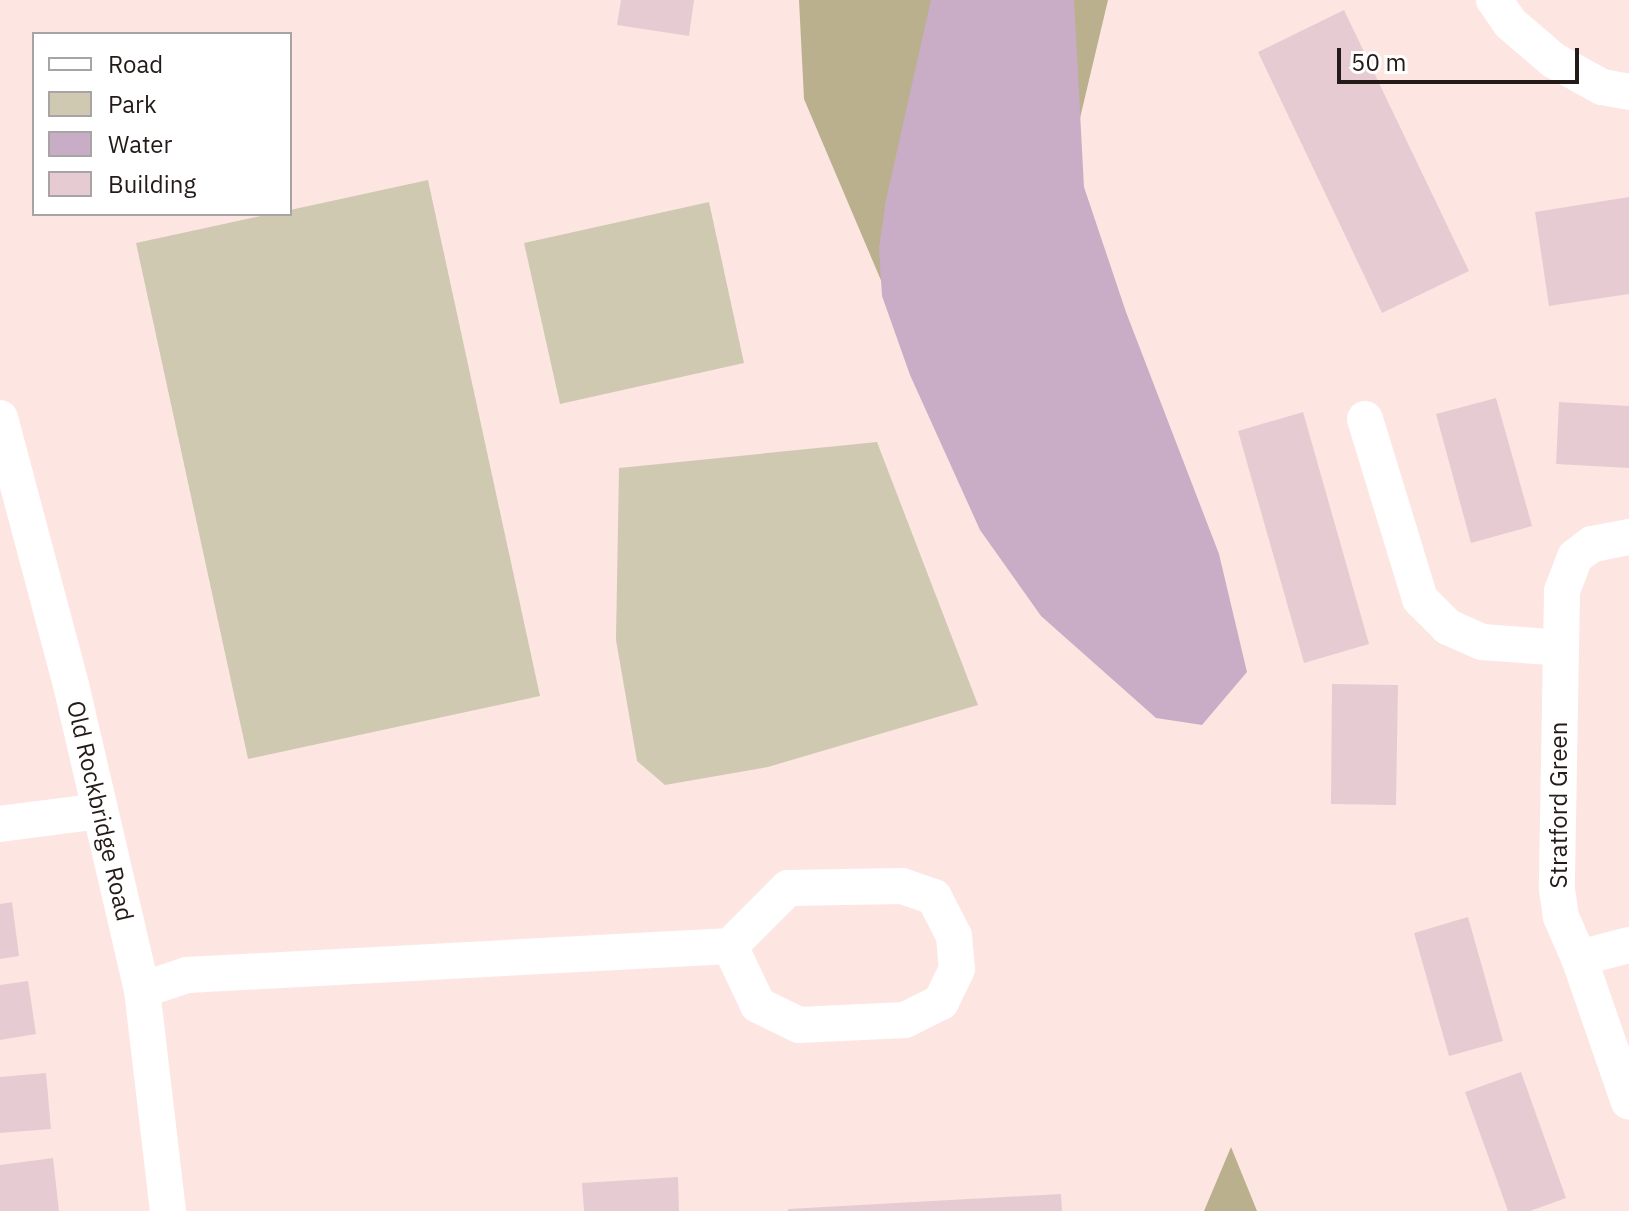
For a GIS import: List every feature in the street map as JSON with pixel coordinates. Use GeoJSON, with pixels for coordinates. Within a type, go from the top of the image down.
{"type":"FeatureCollection","features":[{"type":"Feature","properties":{"kind":"street"},"geometry":{"type":"LineString","coordinates":[[1494,0],[1510,23],[1553,60],[1602,87],[1629,92]]}},
{"type":"Feature","properties":{"kind":"street","name":"Old Rockbridge Road"},"geometry":{"type":"LineString","coordinates":[[0,418],[142,990],[168,1211]]}},
{"type":"Feature","properties":{"kind":"street"},"geometry":{"type":"LineString","coordinates":[[1365,419],[1420,599],[1448,627],[1482,642],[1561,648]]}},
{"type":"Feature","properties":{"kind":"street","name":"Stratford Green"},"geometry":{"type":"LineString","coordinates":[[1629,537],[1592,544],[1575,557],[1562,591],[1557,889],[1561,917],[1579,958],[1629,1102]]}},
{"type":"Feature","properties":{"kind":"street"},"geometry":{"type":"LineString","coordinates":[[0,824],[100,811]]}},
{"type":"Feature","properties":{"kind":"street"},"geometry":{"type":"LineString","coordinates":[[142,990],[187,975],[730,946],[788,888],[902,886],[934,897],[954,936],[957,969],[941,1002],[905,1020],[799,1025],[758,1005],[730,946]]}},
{"type":"Feature","properties":{"kind":"street"},"geometry":{"type":"LineString","coordinates":[[1579,958],[1629,945]]}},
{"type":"Feature","properties":{"kind":"green space"},"geometry":{"type":"Polygon","coordinates":[[[428,180],[540,696],[248,759],[136,243],[261,216],[292,216],[292,210],[428,180]]]}},
{"type":"Feature","properties":{"kind":"green space"},"geometry":{"type":"Polygon","coordinates":[[[709,202],[744,363],[560,404],[524,243],[709,202]]]}},
{"type":"Feature","properties":{"kind":"green space"},"geometry":{"type":"Polygon","coordinates":[[[877,442],[978,705],[768,767],[665,785],[637,761],[616,640],[619,468],[877,442]]]}},
{"type":"Feature","properties":{"kind":"shaded area"},"geometry":{"type":"Polygon","coordinates":[[[799,0],[1108,0],[984,523],[804,99],[799,0]]]}},
{"type":"Feature","properties":{"kind":"shaded area"},"geometry":{"type":"Polygon","coordinates":[[[1231,1147],[1257,1211],[1204,1211],[1231,1147]]]}},
{"type":"Feature","properties":{"kind":"water"},"geometry":{"type":"Polygon","coordinates":[[[931,0],[1074,0],[1084,187],[1126,312],[1219,554],[1247,672],[1202,725],[1156,718],[1041,616],[980,530],[910,375],[882,296],[879,248],[886,200],[931,0]]]}},
{"type":"Feature","properties":{"kind":"building"},"geometry":{"type":"Polygon","coordinates":[[[621,0],[694,0],[689,36],[617,25],[621,0]]]}},
{"type":"Feature","properties":{"kind":"building"},"geometry":{"type":"Polygon","coordinates":[[[1344,10],[1469,271],[1382,313],[1258,52],[1344,10]]]}},
{"type":"Feature","properties":{"kind":"building"},"geometry":{"type":"Polygon","coordinates":[[[1629,197],[1629,294],[1549,306],[1535,212],[1629,197]]]}},
{"type":"Feature","properties":{"kind":"building"},"geometry":{"type":"Polygon","coordinates":[[[1496,398],[1532,526],[1471,543],[1436,414],[1496,398]]]}},
{"type":"Feature","properties":{"kind":"building"},"geometry":{"type":"Polygon","coordinates":[[[1559,402],[1629,406],[1629,468],[1556,464],[1559,402]]]}},
{"type":"Feature","properties":{"kind":"building"},"geometry":{"type":"Polygon","coordinates":[[[1303,412],[1369,644],[1304,663],[1238,431],[1303,412]]]}},
{"type":"Feature","properties":{"kind":"building"},"geometry":{"type":"Polygon","coordinates":[[[1332,684],[1398,685],[1396,805],[1331,804],[1332,684]]]}},
{"type":"Feature","properties":{"kind":"building"},"geometry":{"type":"Polygon","coordinates":[[[12,902],[19,956],[0,959],[0,904],[12,902]]]}},
{"type":"Feature","properties":{"kind":"building"},"geometry":{"type":"Polygon","coordinates":[[[1468,917],[1503,1041],[1449,1056],[1414,933],[1468,917]]]}},
{"type":"Feature","properties":{"kind":"building"},"geometry":{"type":"Polygon","coordinates":[[[28,981],[36,1034],[0,1040],[0,985],[28,981]]]}},
{"type":"Feature","properties":{"kind":"building"},"geometry":{"type":"Polygon","coordinates":[[[1521,1072],[1566,1198],[1530,1211],[1508,1211],[1465,1092],[1521,1072]]]}},
{"type":"Feature","properties":{"kind":"building"},"geometry":{"type":"Polygon","coordinates":[[[46,1073],[51,1129],[0,1133],[0,1077],[46,1073]]]}},
{"type":"Feature","properties":{"kind":"building"},"geometry":{"type":"Polygon","coordinates":[[[53,1158],[59,1211],[0,1211],[0,1165],[53,1158]]]}},
{"type":"Feature","properties":{"kind":"building"},"geometry":{"type":"Polygon","coordinates":[[[678,1177],[679,1211],[584,1211],[582,1183],[678,1177]]]}},
{"type":"Feature","properties":{"kind":"building"},"geometry":{"type":"Polygon","coordinates":[[[1061,1194],[1062,1211],[788,1211],[788,1209],[1061,1194]]]}}]}
